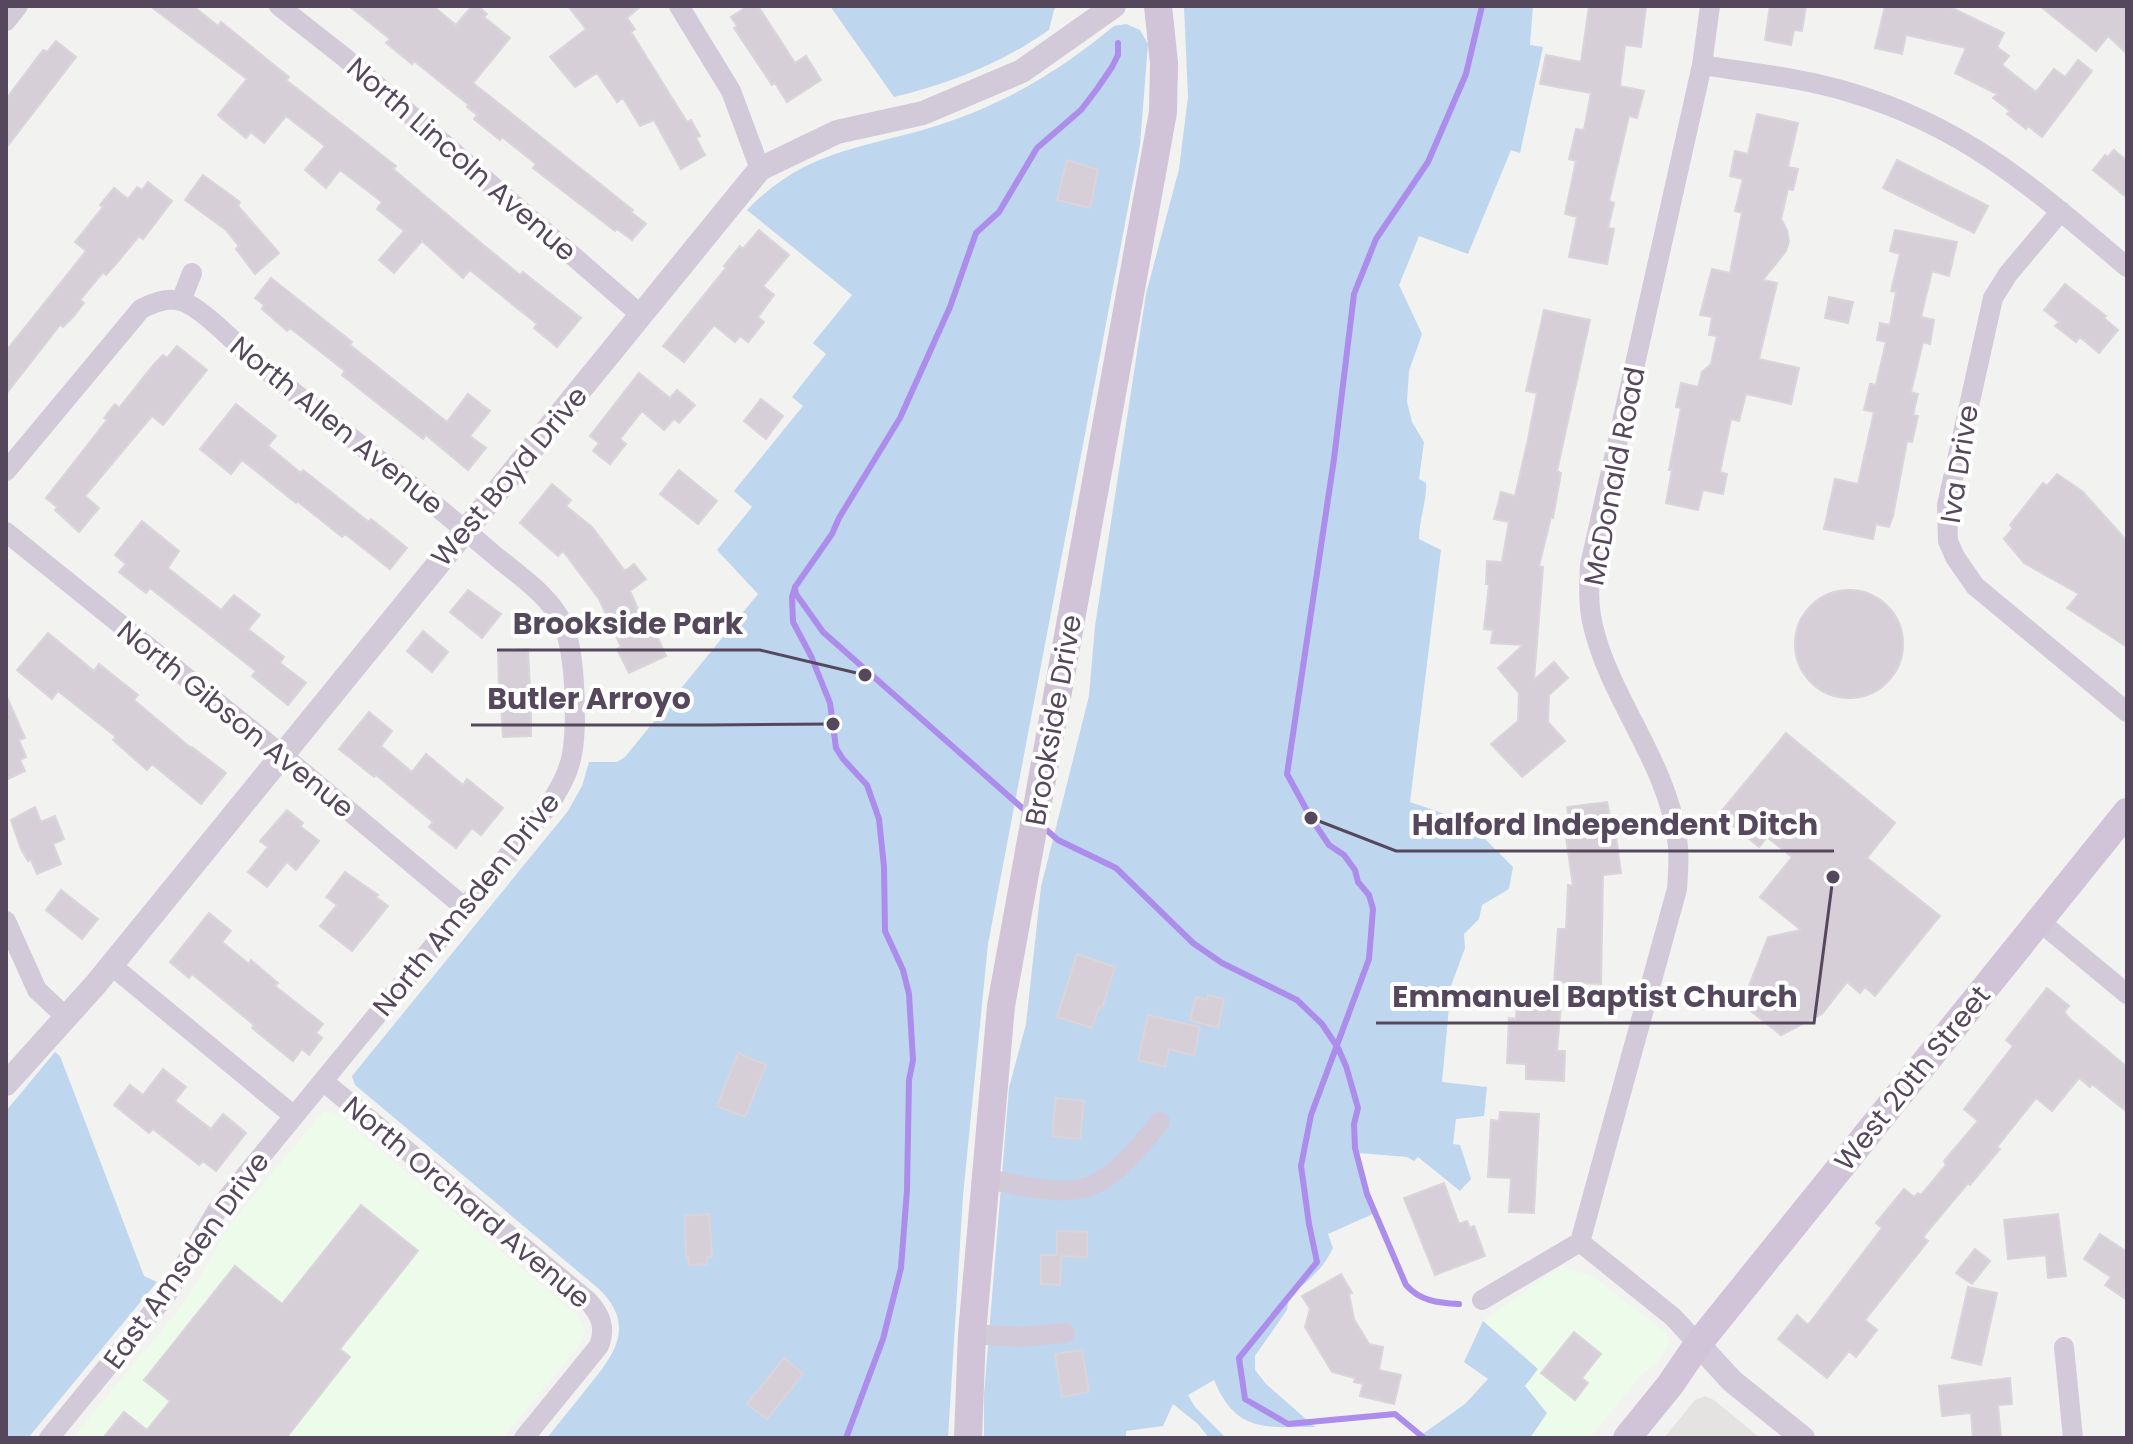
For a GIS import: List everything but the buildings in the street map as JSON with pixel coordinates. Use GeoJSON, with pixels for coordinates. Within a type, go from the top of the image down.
{"type":"FeatureCollection","features":[{"type":"Feature","properties":{"kind":"main road","name":"Brookside Drive"},"geometry":{"type":"LineString","coordinates":[[968,1438],[972,1334],[1001,1006],[1162,125],[1164,63],[1158,6]]}},
{"type":"Feature","properties":{"kind":"main road","name":"West 20th Street"},"geometry":{"type":"LineString","coordinates":[[1627,1438],[1698,1344],[2127,812]]}},
{"type":"Feature","properties":{"kind":"street"},"geometry":{"type":"LineString","coordinates":[[6,21],[18,6]]}},
{"type":"Feature","properties":{"kind":"street","name":"North Lincoln Avenue"},"geometry":{"type":"LineString","coordinates":[[279,6],[344,57],[642,316]]}},
{"type":"Feature","properties":{"kind":"street"},"geometry":{"type":"LineString","coordinates":[[679,6],[731,91],[760,169]]}},
{"type":"Feature","properties":{"kind":"street","name":"West Boyd Drive"},"geometry":{"type":"LineString","coordinates":[[6,1084],[111,965],[760,169],[837,132],[923,113],[1022,71],[1114,6]]}},
{"type":"Feature","properties":{"kind":"street","name":"McDonald Road"},"geometry":{"type":"LineString","coordinates":[[1580,1242],[1677,889],[1677,840],[1666,795],[1608,671],[1593,626],[1590,565],[1702,65],[1710,6]]}},
{"type":"Feature","properties":{"kind":"street"},"geometry":{"type":"LineString","coordinates":[[1702,65],[1848,92],[1892,107],[1947,132],[1996,160],[2127,267]]}},
{"type":"Feature","properties":{"kind":"street","name":"Iva Drive"},"geometry":{"type":"LineString","coordinates":[[2061,211],[2008,274],[1993,298],[1950,490],[1946,524],[1948,541],[1975,586],[2127,712]]}},
{"type":"Feature","properties":{"kind":"street"},"geometry":{"type":"LineString","coordinates":[[6,471],[141,309],[157,301],[181,301],[192,273]]}},
{"type":"Feature","properties":{"kind":"street","name":"North Allen Avenue"},"geometry":{"type":"LineString","coordinates":[[181,301],[198,309],[243,352],[465,529],[534,588],[561,618]]}},
{"type":"Feature","properties":{"kind":"street","name":"North Gibson Avenue"},"geometry":{"type":"LineString","coordinates":[[6,532],[281,754],[464,907]]}},
{"type":"Feature","properties":{"kind":"street","name":"North Amsden Drive"},"geometry":{"type":"LineString","coordinates":[[323,1081],[550,804],[570,764],[574,741],[572,655],[561,618]]}},
{"type":"Feature","properties":{"kind":"street"},"geometry":{"type":"LineString","coordinates":[[6,921],[37,990],[65,1016]]}},
{"type":"Feature","properties":{"kind":"street"},"geometry":{"type":"LineString","coordinates":[[2039,921],[2127,994]]}},
{"type":"Feature","properties":{"kind":"street"},"geometry":{"type":"LineString","coordinates":[[111,965],[294,1116]]}},
{"type":"Feature","properties":{"kind":"street","name":"East Amsden Drive"},"geometry":{"type":"LineString","coordinates":[[49,1438],[167,1294],[218,1209],[323,1081]]}},
{"type":"Feature","properties":{"kind":"street","name":"North Orchard Avenue"},"geometry":{"type":"LineString","coordinates":[[323,1081],[588,1301],[600,1317],[603,1327],[599,1346],[524,1438]]}},
{"type":"Feature","properties":{"kind":"street"},"geometry":{"type":"LineString","coordinates":[[986,1179],[1059,1191],[1083,1188],[1099,1182],[1126,1159],[1160,1122]]}},
{"type":"Feature","properties":{"kind":"street"},"geometry":{"type":"LineString","coordinates":[[1482,1300],[1580,1242],[1673,1317],[1732,1381],[1803,1438]]}},
{"type":"Feature","properties":{"kind":"street"},"geometry":{"type":"LineString","coordinates":[[972,1334],[1020,1337],[1065,1333]]}},
{"type":"Feature","properties":{"kind":"street"},"geometry":{"type":"LineString","coordinates":[[2064,1347],[2073,1438]]}},
{"type":"Feature","properties":{"kind":"shaded area"},"geometry":{"type":"Polygon","coordinates":[[[830,6],[1057,6],[1049,30],[1012,53],[955,79],[894,97],[830,6]]]}},
{"type":"Feature","properties":{"kind":"shaded area"},"geometry":{"type":"Polygon","coordinates":[[[1184,6],[1533,6],[1530,45],[1543,47],[1520,153],[1511,150],[1468,254],[1419,236],[1399,285],[1422,334],[1409,371],[1407,402],[1412,422],[1424,442],[1419,479],[1426,483],[1426,490],[1419,539],[1441,550],[1410,802],[1462,820],[1513,867],[1509,889],[1482,905],[1479,919],[1464,934],[1465,948],[1451,986],[1442,1082],[1487,1087],[1484,1116],[1456,1119],[1453,1144],[1460,1145],[1471,1179],[1460,1191],[1418,1157],[1414,1161],[1407,1157],[1359,1153],[1375,1213],[1328,1234],[1333,1248],[1329,1256],[1314,1274],[1289,1295],[1287,1310],[1255,1356],[1255,1370],[1266,1384],[1315,1427],[1267,1426],[1242,1418],[1232,1410],[1214,1380],[1188,1395],[1195,1407],[1226,1438],[1209,1438],[1198,1424],[1173,1404],[1163,1426],[1126,1431],[1126,1438],[984,1438],[984,1395],[1009,1088],[1026,1024],[1041,887],[1089,696],[1095,626],[1146,294],[1179,169],[1188,97],[1184,6]]]}},
{"type":"Feature","properties":{"kind":"shaded area"},"geometry":{"type":"Polygon","coordinates":[[[1126,24],[1140,30],[1148,44],[1140,145],[988,944],[963,1196],[948,1438],[547,1438],[613,1352],[619,1328],[611,1303],[599,1289],[355,1085],[352,1076],[568,811],[582,786],[589,762],[617,762],[625,757],[758,594],[717,550],[752,507],[734,491],[803,406],[792,397],[826,354],[813,343],[852,295],[747,210],[769,190],[814,162],[939,125],[987,107],[1053,71],[1114,26],[1126,24]]]}},
{"type":"Feature","properties":{"kind":"shaded area"},"geometry":{"type":"Polygon","coordinates":[[[55,1052],[60,1056],[144,1276],[157,1282],[28,1438],[6,1438],[6,1111],[55,1052]]]}},
{"type":"Feature","properties":{"kind":"shaded area"},"geometry":{"type":"Polygon","coordinates":[[[324,1111],[337,1114],[577,1315],[585,1330],[580,1344],[503,1438],[73,1438],[193,1290],[228,1227],[324,1111]]]}},
{"type":"Feature","properties":{"kind":"shaded area"},"geometry":{"type":"Polygon","coordinates":[[[1561,1267],[1589,1275],[1604,1285],[1667,1334],[1668,1346],[1657,1363],[1641,1375],[1590,1438],[1530,1438],[1525,1355],[1483,1321],[1561,1267]]]}},
{"type":"Feature","properties":{"kind":"shaded area"},"geometry":{"type":"Polygon","coordinates":[[[1483,1321],[1538,1369],[1525,1386],[1547,1413],[1530,1438],[1417,1438],[1465,1404],[1488,1379],[1464,1362],[1483,1321]]]}},
{"type":"Feature","properties":{"kind":"shaded area"},"geometry":{"type":"Polygon","coordinates":[[[1705,1396],[1760,1438],[1664,1438],[1695,1400],[1705,1396]]]}},
{"type":"Feature","properties":{"kind":"waterway"},"geometry":{"type":"LineString","coordinates":[[1424,1438],[1395,1414],[1288,1424],[1245,1399],[1239,1358],[1317,1262],[1301,1166],[1311,1115],[1369,959],[1373,909],[1369,895],[1358,882],[1355,870],[1344,855],[1329,845],[1287,774],[1334,459],[1354,294],[1376,239],[1428,162],[1466,74],[1482,6]]}},
{"type":"Feature","properties":{"kind":"waterway"},"geometry":{"type":"LineString","coordinates":[[846,1438],[883,1339],[901,1268],[907,1190],[909,1080],[913,1060],[909,994],[903,970],[885,931],[884,867],[879,819],[867,785],[836,748],[830,703],[793,622],[792,597],[795,587],[832,534],[900,418],[950,307],[976,233],[999,212],[1037,148],[1081,110],[1097,89],[1118,55],[1118,43]]}},
{"type":"Feature","properties":{"kind":"waterway"},"geometry":{"type":"LineString","coordinates":[[795,589],[823,632],[1028,813]]}},
{"type":"Feature","properties":{"kind":"waterway"},"geometry":{"type":"LineString","coordinates":[[1042,826],[1058,840],[1116,868],[1193,943],[1222,963],[1297,1000],[1322,1024],[1346,1066],[1358,1108],[1354,1124],[1355,1148],[1367,1194],[1406,1285],[1417,1295],[1430,1300],[1459,1304]]}},
{"type":"Feature","properties":{"kind":"place","name":"Brookside Park"},"geometry":{"type":"Point","coordinates":[865,675]}},
{"type":"Feature","properties":{"kind":"place","name":"Butler Arroyo"},"geometry":{"type":"Point","coordinates":[833,724]}},
{"type":"Feature","properties":{"kind":"place","name":"Halford Independent Ditch"},"geometry":{"type":"Point","coordinates":[1311,818]}},
{"type":"Feature","properties":{"kind":"place","name":"Emmanuel Baptist Church"},"geometry":{"type":"Point","coordinates":[1833,877]}}]}
